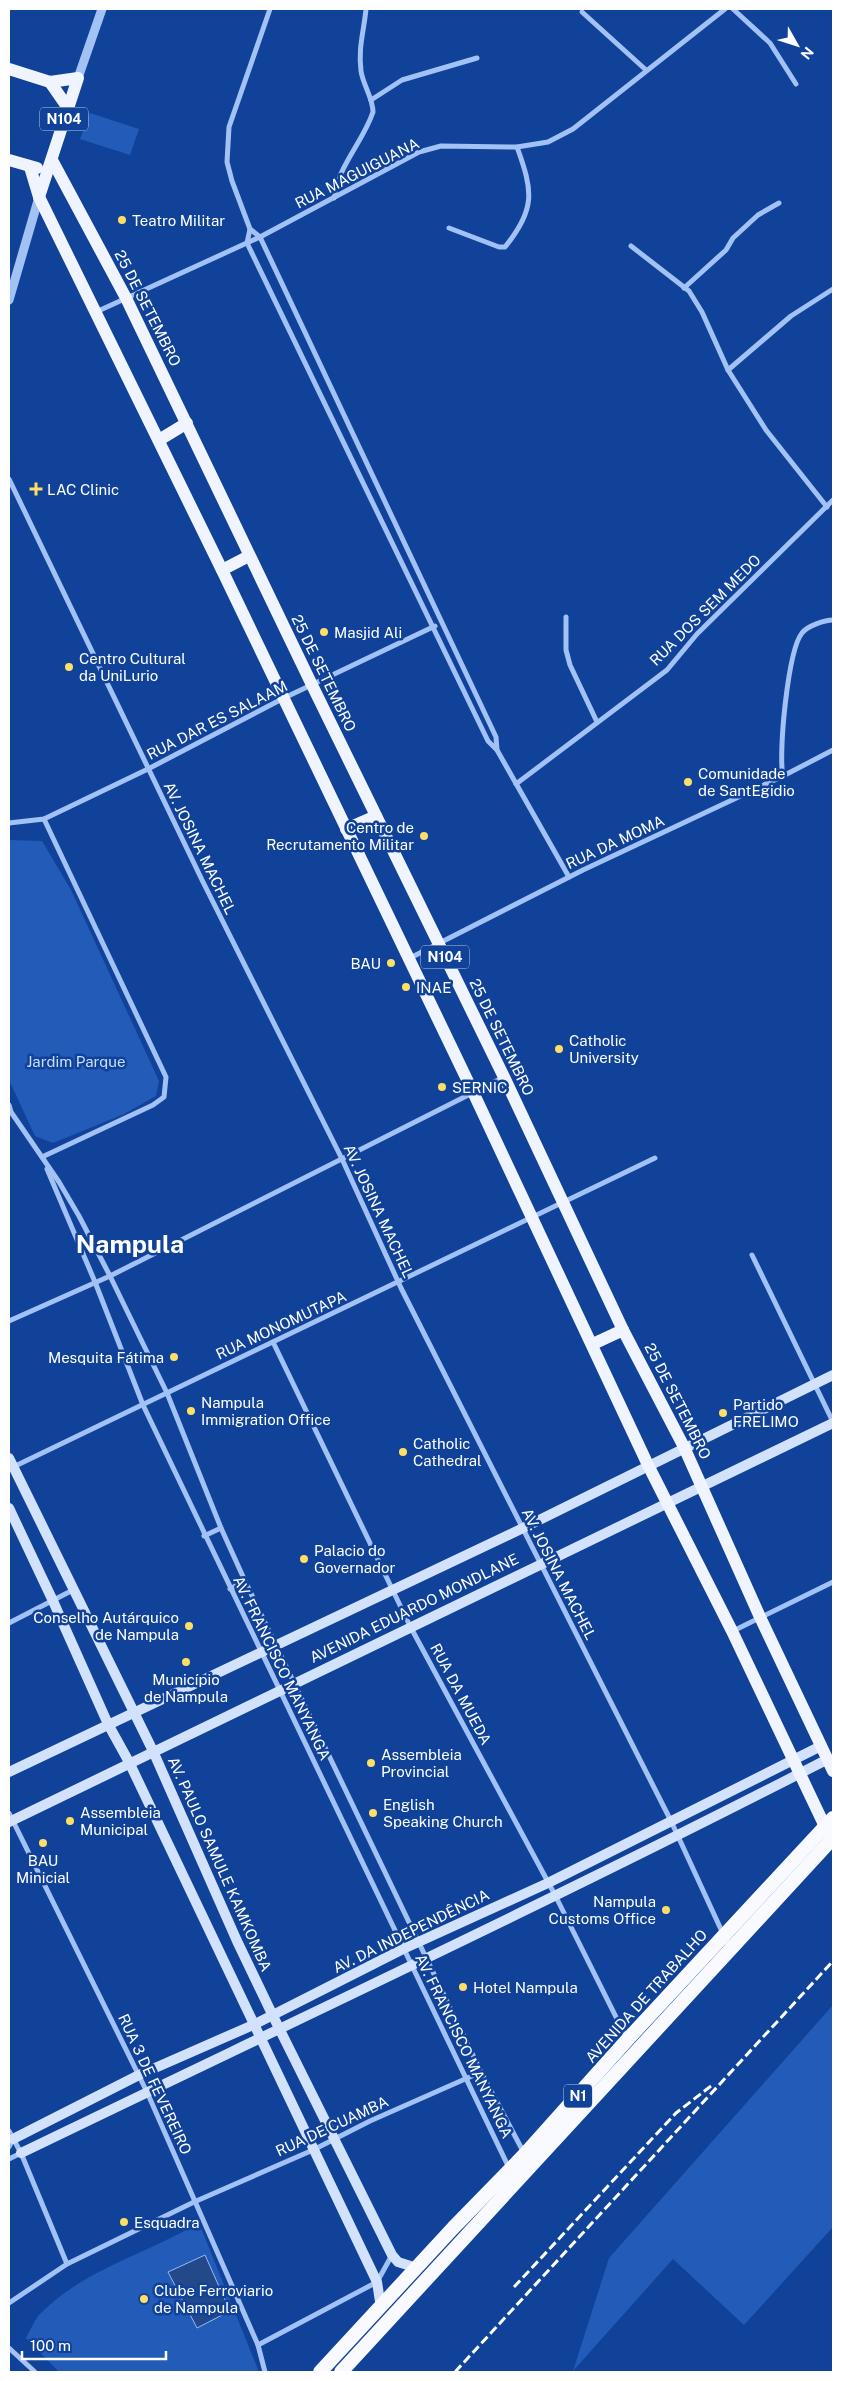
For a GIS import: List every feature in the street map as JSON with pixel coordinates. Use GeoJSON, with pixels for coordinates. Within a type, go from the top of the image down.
{"type":"FeatureCollection","features":[{"type":"Feature","properties":{"kind":"highway","name":"AVENIDA DE TRABALHO"},"geometry":{"type":"LineString","coordinates":[[341,2372],[517,2182],[529,2160],[628,2040],[724,1935],[831,1831]]}},
{"type":"Feature","properties":{"kind":"highway","name":"AVENIDA DE TRABALHO"},"geometry":{"type":"LineString","coordinates":[[320,2372],[509,2168],[529,2160],[635,2054],[732,1951],[831,1831]]}},
{"type":"Feature","properties":{"kind":"highway"},"geometry":{"type":"LineString","coordinates":[[453,2228],[466,2238]]}},
{"type":"Feature","properties":{"kind":"main road"},"geometry":{"type":"LineString","coordinates":[[9,69],[50,82],[78,78]]}},
{"type":"Feature","properties":{"kind":"main road","name":"N104"},"geometry":{"type":"LineString","coordinates":[[39,197],[78,78]]}},
{"type":"Feature","properties":{"kind":"main road","name":"N104"},"geometry":{"type":"LineString","coordinates":[[50,82],[68,108]]}},
{"type":"Feature","properties":{"kind":"main road"},"geometry":{"type":"LineString","coordinates":[[9,160],[30,167],[41,167],[52,160]]}},
{"type":"Feature","properties":{"kind":"main road","name":"25 DE SETEMBRO"},"geometry":{"type":"LineString","coordinates":[[52,160],[126,298],[312,686],[504,1077],[623,1330],[684,1447],[760,1617],[830,1765]]}},
{"type":"Feature","properties":{"kind":"main road","name":"N104"},"geometry":{"type":"LineString","coordinates":[[30,167],[39,197],[159,440],[474,1092],[648,1465],[732,1631],[792,1760],[831,1831]]}},
{"type":"Feature","properties":{"kind":"main road"},"geometry":{"type":"LineString","coordinates":[[159,440],[187,423]]}},
{"type":"Feature","properties":{"kind":"main road"},"geometry":{"type":"LineString","coordinates":[[222,570],[249,556]]}},
{"type":"Feature","properties":{"kind":"main road"},"geometry":{"type":"LineString","coordinates":[[346,829],[376,816]]}},
{"type":"Feature","properties":{"kind":"main road"},"geometry":{"type":"LineString","coordinates":[[592,1344],[623,1330]]}},
{"type":"Feature","properties":{"kind":"main road","name":"AVENIDA EDUARDO MONDLANE"},"geometry":{"type":"LineString","coordinates":[[9,1772],[521,1529],[833,1375]]}},
{"type":"Feature","properties":{"kind":"main road","name":"AVENIDA EDUARDO MONDLANE"},"geometry":{"type":"LineString","coordinates":[[10,1818],[153,1752],[833,1422]]}},
{"type":"Feature","properties":{"kind":"main road","name":"AV. PAULO SAMULE KAMKOMBA"},"geometry":{"type":"LineString","coordinates":[[10,1465],[153,1752],[237,1941],[392,2255]]}},
{"type":"Feature","properties":{"kind":"main road"},"geometry":{"type":"LineString","coordinates":[[9,1508],[108,1724],[129,1762],[377,2282],[381,2308]]}},
{"type":"Feature","properties":{"kind":"main road","name":"AV. DA INDEPENDÊNCIA"},"geometry":{"type":"LineString","coordinates":[[10,2139],[139,2075],[273,2016],[403,1949],[548,1883],[821,1746]]}},
{"type":"Feature","properties":{"kind":"main road","name":"AV. DA INDEPENDÊNCIA"},"geometry":{"type":"LineString","coordinates":[[21,2153],[280,2030],[800,1774],[830,1765]]}},
{"type":"Feature","properties":{"kind":"main road"},"geometry":{"type":"LineString","coordinates":[[392,2255],[398,2262],[417,2268]]}},
{"type":"Feature","properties":{"kind":"street","name":"N104"},"geometry":{"type":"LineString","coordinates":[[78,78],[102,9]]}},
{"type":"Feature","properties":{"kind":"street"},"geometry":{"type":"LineString","coordinates":[[270,9],[229,127],[227,162],[232,181],[250,229],[260,237],[496,737],[497,750]]}},
{"type":"Feature","properties":{"kind":"street"},"geometry":{"type":"LineString","coordinates":[[334,198],[342,172],[371,117],[373,106],[364,81],[360,44],[366,9]]}},
{"type":"Feature","properties":{"kind":"street","name":"RUA MAGUIGUANA"},"geometry":{"type":"LineString","coordinates":[[96,312],[260,237],[419,152],[441,146],[517,147],[548,142],[573,129],[725,9]]}},
{"type":"Feature","properties":{"kind":"street"},"geometry":{"type":"LineString","coordinates":[[733,9],[770,43],[796,84]]}},
{"type":"Feature","properties":{"kind":"street"},"geometry":{"type":"LineString","coordinates":[[582,12],[646,70]]}},
{"type":"Feature","properties":{"kind":"street"},"geometry":{"type":"LineString","coordinates":[[371,100],[402,80],[477,58]]}},
{"type":"Feature","properties":{"kind":"street"},"geometry":{"type":"LineString","coordinates":[[449,228],[499,248],[505,247],[524,221],[529,202],[529,185],[517,147]]}},
{"type":"Feature","properties":{"kind":"street"},"geometry":{"type":"LineString","coordinates":[[9,300],[39,197]]}},
{"type":"Feature","properties":{"kind":"street"},"geometry":{"type":"LineString","coordinates":[[684,288],[726,250],[732,238],[758,215],[779,203]]}},
{"type":"Feature","properties":{"kind":"street"},"geometry":{"type":"LineString","coordinates":[[250,229],[246,243],[488,741],[497,750],[569,877]]}},
{"type":"Feature","properties":{"kind":"street"},"geometry":{"type":"LineString","coordinates":[[631,246],[684,288],[702,312],[728,370],[766,430],[827,507]]}},
{"type":"Feature","properties":{"kind":"street"},"geometry":{"type":"LineString","coordinates":[[728,370],[791,316],[833,289]]}},
{"type":"Feature","properties":{"kind":"street","name":"AV. JOSINA MACHEL"},"geometry":{"type":"LineString","coordinates":[[9,480],[148,770],[342,1159],[399,1283],[521,1529],[671,1820],[732,1951]]}},
{"type":"Feature","properties":{"kind":"street","name":"RUA DOS SEM MEDO"},"geometry":{"type":"LineString","coordinates":[[516,784],[667,670],[697,634],[833,500]]}},
{"type":"Feature","properties":{"kind":"street"},"geometry":{"type":"LineString","coordinates":[[566,617],[566,650],[570,665],[598,722]]}},
{"type":"Feature","properties":{"kind":"street"},"geometry":{"type":"LineString","coordinates":[[784,776],[780,763],[784,713],[796,646],[802,632],[827,620],[833,620]]}},
{"type":"Feature","properties":{"kind":"street","name":"RUA DAR ES SALAAM"},"geometry":{"type":"LineString","coordinates":[[9,823],[44,819],[148,770],[284,698],[441,623]]}},
{"type":"Feature","properties":{"kind":"street"},"geometry":{"type":"LineString","coordinates":[[474,712],[482,709]]}},
{"type":"Feature","properties":{"kind":"street","name":"RUA DA MOMA"},"geometry":{"type":"LineString","coordinates":[[409,959],[569,877],[784,776],[833,750]]}},
{"type":"Feature","properties":{"kind":"street"},"geometry":{"type":"LineString","coordinates":[[42,1157],[153,1106],[164,1097],[166,1077],[44,819]]}},
{"type":"Feature","properties":{"kind":"street"},"geometry":{"type":"LineString","coordinates":[[9,1321],[110,1276],[504,1077]]}},
{"type":"Feature","properties":{"kind":"street","name":"AV. FRANCISCO MANYANGA"},"geometry":{"type":"LineString","coordinates":[[9,1105],[10,1113],[42,1157],[79,1216],[110,1276],[167,1393],[221,1528],[245,1581],[425,1958],[481,2072],[529,2160]]}},
{"type":"Feature","properties":{"kind":"street","name":"AV. FRANCISCO MANYANGA"},"geometry":{"type":"LineString","coordinates":[[42,1157],[95,1282],[143,1405],[204,1536],[517,2182]]}},
{"type":"Feature","properties":{"kind":"street","name":"RUA MONOMUTAPA"},"geometry":{"type":"LineString","coordinates":[[10,1465],[143,1405],[655,1158]]}},
{"type":"Feature","properties":{"kind":"street"},"geometry":{"type":"LineString","coordinates":[[752,1255],[833,1422]]}},
{"type":"Feature","properties":{"kind":"street","name":"RUA DA MUEDA"},"geometry":{"type":"LineString","coordinates":[[273,1342],[410,1626],[555,1895],[635,2054]]}},
{"type":"Feature","properties":{"kind":"street"},"geometry":{"type":"LineString","coordinates":[[204,1536],[221,1528]]}},
{"type":"Feature","properties":{"kind":"street"},"geometry":{"type":"LineString","coordinates":[[230,1589],[245,1581]]}},
{"type":"Feature","properties":{"kind":"street"},"geometry":{"type":"LineString","coordinates":[[732,1631],[833,1582]]}},
{"type":"Feature","properties":{"kind":"street"},"geometry":{"type":"LineString","coordinates":[[9,1623],[73,1590]]}},
{"type":"Feature","properties":{"kind":"street","name":"RUA 3 DE FEVEREIRO"},"geometry":{"type":"LineString","coordinates":[[10,1818],[147,2092],[258,2345],[265,2372]]}},
{"type":"Feature","properties":{"kind":"street","name":"RUA DE CUAMBA"},"geometry":{"type":"LineString","coordinates":[[9,2303],[67,2264],[194,2202],[313,2150],[481,2072]]}},
{"type":"Feature","properties":{"kind":"street"},"geometry":{"type":"LineString","coordinates":[[10,2139],[21,2153],[67,2264]]}},
{"type":"Feature","properties":{"kind":"street"},"geometry":{"type":"LineString","coordinates":[[9,2159],[21,2153]]}},
{"type":"Feature","properties":{"kind":"street"},"geometry":{"type":"LineString","coordinates":[[258,2345],[377,2282],[392,2255]]}},
{"type":"Feature","properties":{"kind":"street"},"geometry":{"type":"LineString","coordinates":[[9,2348],[35,2372]]}},
{"type":"Feature","properties":{"kind":"green space"},"geometry":{"type":"Polygon","coordinates":[[[90,113],[139,129],[130,155],[80,139],[90,113]]]}},
{"type":"Feature","properties":{"kind":"green space","name":"Jardim Parque"},"geometry":{"type":"Polygon","coordinates":[[[9,840],[42,841],[71,890],[159,1081],[156,1096],[124,1114],[53,1143],[35,1136],[9,1080],[9,840]]]}},
{"type":"Feature","properties":{"kind":"green space"},"geometry":{"type":"Polygon","coordinates":[[[833,2005],[833,2227],[744,2325],[673,2259],[573,2371],[609,2258],[833,2005]]]}},
{"type":"Feature","properties":{"kind":"green space","name":"Clube Ferroviario de Nampula"},"geometry":{"type":"Polygon","coordinates":[[[199,2223],[259,2372],[59,2372],[26,2338],[39,2315],[56,2299],[75,2286],[95,2274],[199,2223]]]}},
{"type":"Feature","properties":{"kind":"shaded area"},"geometry":{"type":"Polygon","coordinates":[[[205,2255],[230,2311],[197,2328],[168,2272],[205,2255]]]}},
{"type":"Feature","properties":{"kind":"railway"},"geometry":{"type":"LineString","coordinates":[[455,2372],[833,1961]]}},
{"type":"Feature","properties":{"kind":"railway"},"geometry":{"type":"LineString","coordinates":[[514,2287],[676,2113],[711,2086]]}},
{"type":"Feature","properties":{"kind":"place","name":"Teatro Militar"},"geometry":{"type":"Point","coordinates":[122,220]}},
{"type":"Feature","properties":{"kind":"place","name":"LAC Clinic"},"geometry":{"type":"Point","coordinates":[36,489]}},
{"type":"Feature","properties":{"kind":"place","name":"Masjid Ali"},"geometry":{"type":"Point","coordinates":[324,632]}},
{"type":"Feature","properties":{"kind":"place","name":"Centro Cultural da UniLurio"},"geometry":{"type":"Point","coordinates":[69,667]}},
{"type":"Feature","properties":{"kind":"place","name":"Comunidade de SantEgidio"},"geometry":{"type":"Point","coordinates":[688,782]}},
{"type":"Feature","properties":{"kind":"place","name":"Centro de Recrutamento Militar"},"geometry":{"type":"Point","coordinates":[424,836]}},
{"type":"Feature","properties":{"kind":"place","name":"BAU"},"geometry":{"type":"Point","coordinates":[391,963]}},
{"type":"Feature","properties":{"kind":"place","name":"INAE"},"geometry":{"type":"Point","coordinates":[406,987]}},
{"type":"Feature","properties":{"kind":"place","name":"Catholic University"},"geometry":{"type":"Point","coordinates":[559,1049]}},
{"type":"Feature","properties":{"kind":"place","name":"SERNIC"},"geometry":{"type":"Point","coordinates":[442,1087]}},
{"type":"Feature","properties":{"kind":"place","name":"Mesquita Fátima"},"geometry":{"type":"Point","coordinates":[174,1357]}},
{"type":"Feature","properties":{"kind":"place","name":"Nampula Immigration Office"},"geometry":{"type":"Point","coordinates":[191,1411]}},
{"type":"Feature","properties":{"kind":"place","name":"Partido FRELIMO"},"geometry":{"type":"Point","coordinates":[723,1413]}},
{"type":"Feature","properties":{"kind":"place","name":"Catholic Cathedral"},"geometry":{"type":"Point","coordinates":[403,1452]}},
{"type":"Feature","properties":{"kind":"place","name":"Palacio do Governador"},"geometry":{"type":"Point","coordinates":[304,1559]}},
{"type":"Feature","properties":{"kind":"place","name":"Conselho Autárquico de Nampula"},"geometry":{"type":"Point","coordinates":[189,1626]}},
{"type":"Feature","properties":{"kind":"place","name":"Município de Nampula"},"geometry":{"type":"Point","coordinates":[186,1662]}},
{"type":"Feature","properties":{"kind":"place","name":"Assembleia Provincial"},"geometry":{"type":"Point","coordinates":[371,1763]}},
{"type":"Feature","properties":{"kind":"place","name":"English Speaking Church"},"geometry":{"type":"Point","coordinates":[373,1813]}},
{"type":"Feature","properties":{"kind":"place","name":"Assembleia Municipal"},"geometry":{"type":"Point","coordinates":[70,1821]}},
{"type":"Feature","properties":{"kind":"place","name":"BAU Minicial"},"geometry":{"type":"Point","coordinates":[43,1843]}},
{"type":"Feature","properties":{"kind":"place","name":"Nampula Customs Office"},"geometry":{"type":"Point","coordinates":[666,1910]}},
{"type":"Feature","properties":{"kind":"place","name":"Hotel Nampula"},"geometry":{"type":"Point","coordinates":[463,1987]}},
{"type":"Feature","properties":{"kind":"place","name":"Esquadra"},"geometry":{"type":"Point","coordinates":[124,2222]}},
{"type":"Feature","properties":{"kind":"place","name":"Clube Ferroviario de Nampula"},"geometry":{"type":"Point","coordinates":[144,2299]}},
{"type":"Feature","properties":{"kind":"district","name":"Nampula"},"geometry":{"type":"Point","coordinates":[130,1244]}}]}
